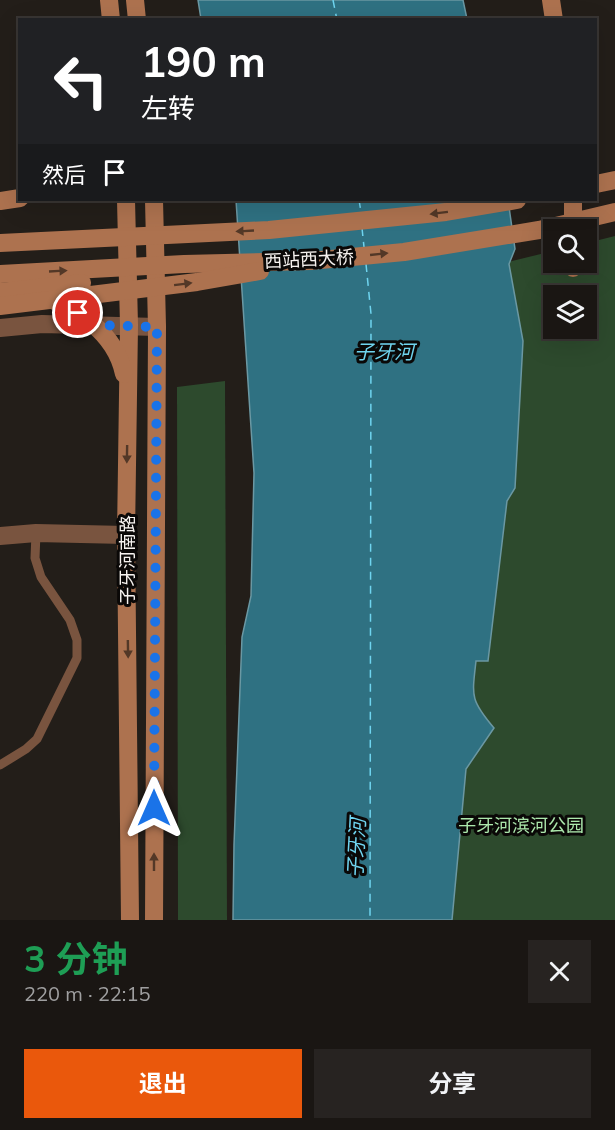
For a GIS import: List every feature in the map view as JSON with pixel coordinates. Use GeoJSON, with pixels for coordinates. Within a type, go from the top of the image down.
{"type":"FeatureCollection","features":[{"type":"Feature","properties":{"kind":"main road"},"geometry":{"type":"LineString","coordinates":[[109,0],[111,18]]}},
{"type":"Feature","properties":{"kind":"main road"},"geometry":{"type":"LineString","coordinates":[[135,0],[137,18]]}},
{"type":"Feature","properties":{"kind":"main road"},"geometry":{"type":"LineString","coordinates":[[551,0],[554,18]]}},
{"type":"Feature","properties":{"kind":"main road"},"geometry":{"type":"LineString","coordinates":[[597,184],[615,180]]}},
{"type":"Feature","properties":{"kind":"main road"},"geometry":{"type":"LineString","coordinates":[[123,201],[139,218],[156,256]]}},
{"type":"Feature","properties":{"kind":"main road","name":"子牙河南路"},"geometry":{"type":"LineString","coordinates":[[123,201],[129,326],[126,535],[130,920]]}},
{"type":"Feature","properties":{"kind":"main road","name":"子牙河南路"},"geometry":{"type":"LineString","coordinates":[[154,201],[157,327],[154,920]]}},
{"type":"Feature","properties":{"kind":"main road","name":"西站西大桥"},"geometry":{"type":"LineString","coordinates":[[0,243],[270,230],[446,212],[511,201]]}},
{"type":"Feature","properties":{"kind":"main road"},"geometry":{"type":"LineString","coordinates":[[573,201],[573,219]]}},
{"type":"Feature","properties":{"kind":"main road","name":"西站西大桥"},"geometry":{"type":"LineString","coordinates":[[0,274],[184,264],[310,261],[404,252],[540,230],[615,212]]}},
{"type":"Feature","properties":{"kind":"main road"},"geometry":{"type":"LineString","coordinates":[[0,306],[197,282],[310,261]]}},
{"type":"Feature","properties":{"kind":"main road"},"geometry":{"type":"LineString","coordinates":[[0,292],[156,276]]}},
{"type":"Feature","properties":{"kind":"main road"},"geometry":{"type":"LineString","coordinates":[[22,289],[63,304],[105,336],[118,357],[128,396]]}},
{"type":"Feature","properties":{"kind":"street"},"geometry":{"type":"LineString","coordinates":[[0,328],[42,324],[157,327]]}},
{"type":"Feature","properties":{"kind":"street"},"geometry":{"type":"LineString","coordinates":[[0,536],[36,533],[126,535]]}},
{"type":"Feature","properties":{"kind":"lane"},"geometry":{"type":"LineString","coordinates":[[0,765],[26,749],[37,739],[77,658],[77,640],[70,620],[41,577],[35,558],[36,533]]}},
{"type":"Feature","properties":{"kind":"green space","name":"子牙河滨河公园"},"geometry":{"type":"Polygon","coordinates":[[[615,236],[615,920],[423,920],[467,272],[543,253],[543,273],[597,273],[597,240],[615,236]]]}},
{"type":"Feature","properties":{"kind":"green space"},"geometry":{"type":"Polygon","coordinates":[[[225,381],[227,920],[178,920],[177,387],[225,381]]]}},
{"type":"Feature","properties":{"kind":"water"},"geometry":{"type":"Polygon","coordinates":[[[198,0],[463,0],[467,18],[201,18],[198,0]]]}},
{"type":"Feature","properties":{"kind":"water","name":"子牙河"},"geometry":{"type":"Polygon","coordinates":[[[236,201],[508,201],[515,249],[509,264],[523,341],[515,488],[507,501],[488,661],[476,661],[474,682],[474,697],[477,704],[494,728],[466,769],[452,920],[233,920],[242,637],[251,596],[254,473],[236,201]]]}},
{"type":"Feature","properties":{"kind":"ferry route"},"geometry":{"type":"LineString","coordinates":[[333,0],[337,18]]}},
{"type":"Feature","properties":{"kind":"ferry route"},"geometry":{"type":"LineString","coordinates":[[359,201],[361,212]]}},
{"type":"Feature","properties":{"kind":"ferry route"},"geometry":{"type":"LineString","coordinates":[[362,228],[364,247]]}},
{"type":"Feature","properties":{"kind":"ferry route"},"geometry":{"type":"LineString","coordinates":[[366,264],[371,314],[370,920]]}},
{"type":"Feature","properties":{"kind":"route"},"geometry":{"type":"LineString","coordinates":[[78,313],[93,325],[157,327],[154,808]]}}]}
